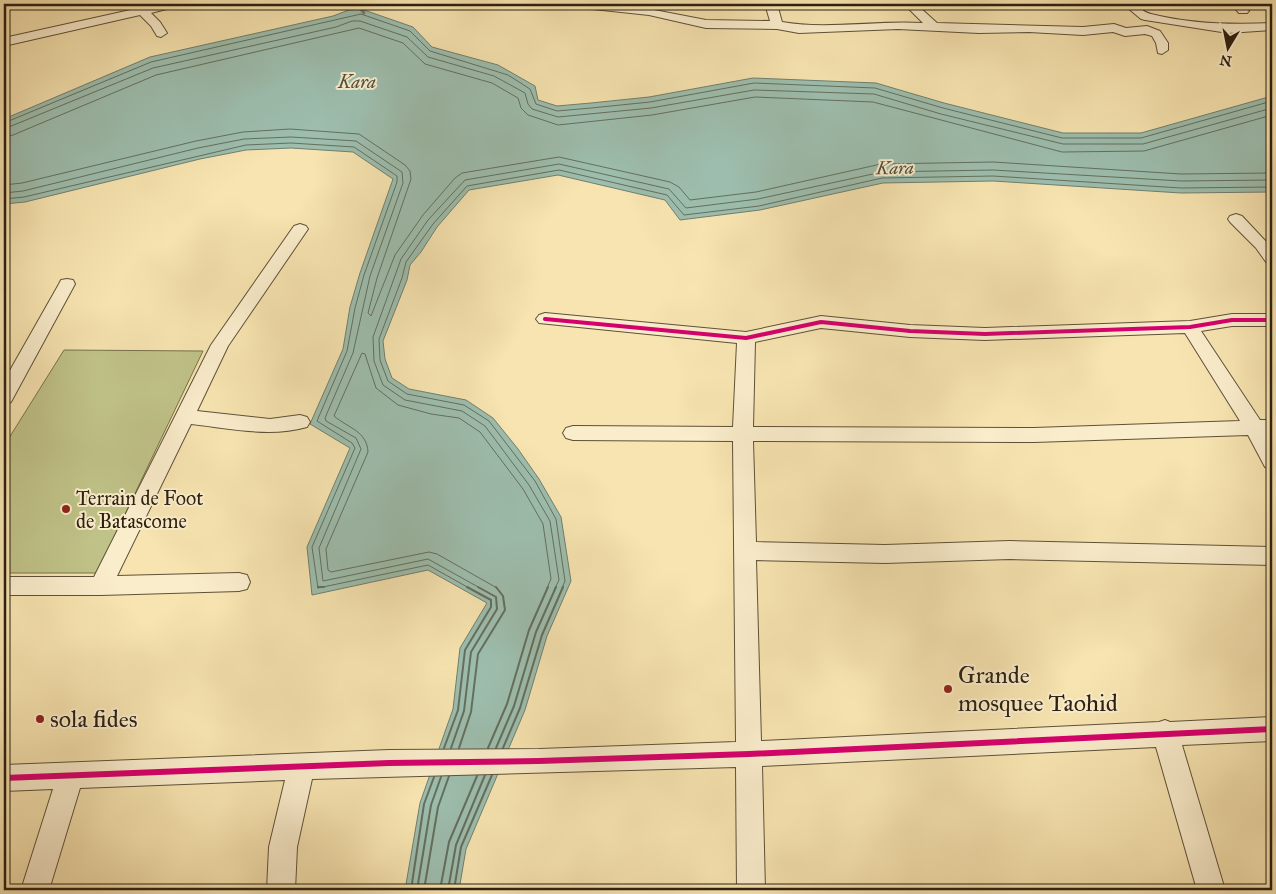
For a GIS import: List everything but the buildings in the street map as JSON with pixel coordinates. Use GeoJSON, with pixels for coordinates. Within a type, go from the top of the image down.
{"type":"FeatureCollection","features":[{"type":"Feature","properties":{"kind":"street"},"geometry":{"type":"LineString","coordinates":[[4,42],[140,7],[174,4]]}},
{"type":"Feature","properties":{"kind":"street"},"geometry":{"type":"LineString","coordinates":[[574,4],[649,12],[706,24],[777,25],[799,29],[932,25],[979,29],[1029,28],[1083,31],[1114,28],[1125,32],[1147,30],[1156,34],[1162,43],[1162,50]]}},
{"type":"Feature","properties":{"kind":"street"},"geometry":{"type":"LineString","coordinates":[[771,4],[777,25]]}},
{"type":"Feature","properties":{"kind":"street"},"geometry":{"type":"LineString","coordinates":[[910,4],[932,25]]}},
{"type":"Feature","properties":{"kind":"street"},"geometry":{"type":"LineString","coordinates":[[1129,4],[1146,17],[1228,29],[1272,27]]}},
{"type":"Feature","properties":{"kind":"street"},"geometry":{"type":"LineString","coordinates":[[140,7],[156,24],[161,33]]}},
{"type":"Feature","properties":{"kind":"street"},"geometry":{"type":"LineString","coordinates":[[1236,220],[1267,245],[1272,259]]}},
{"type":"Feature","properties":{"kind":"street"},"geometry":{"type":"LineString","coordinates":[[101,586],[220,345],[300,229]]}},
{"type":"Feature","properties":{"kind":"street"},"geometry":{"type":"LineString","coordinates":[[4,397],[67,284]]}},
{"type":"Feature","properties":{"kind":"street"},"geometry":{"type":"LineString","coordinates":[[545,319],[746,338],[821,322],[985,334],[1190,327],[1232,320],[1272,320]]}},
{"type":"Feature","properties":{"kind":"street"},"geometry":{"type":"LineString","coordinates":[[1190,327],[1263,426],[1272,462]]}},
{"type":"Feature","properties":{"kind":"street"},"geometry":{"type":"LineString","coordinates":[[746,338],[743,435],[751,890]]}},
{"type":"Feature","properties":{"kind":"street"},"geometry":{"type":"LineString","coordinates":[[185,416],[270,426],[300,422]]}},
{"type":"Feature","properties":{"kind":"street"},"geometry":{"type":"LineString","coordinates":[[573,434],[1034,435],[1263,426]]}},
{"type":"Feature","properties":{"kind":"street"},"geometry":{"type":"LineString","coordinates":[[745,551],[885,554],[1010,550],[1272,556]]}},
{"type":"Feature","properties":{"kind":"street"},"geometry":{"type":"LineString","coordinates":[[4,586],[101,586],[239,582]]}},
{"type":"Feature","properties":{"kind":"street"},"geometry":{"type":"LineString","coordinates":[[4,778],[389,763],[539,761],[749,754],[1165,732],[1272,729]]}},
{"type":"Feature","properties":{"kind":"street"},"geometry":{"type":"LineString","coordinates":[[1165,732],[1211,890]]}},
{"type":"Feature","properties":{"kind":"street"},"geometry":{"type":"LineString","coordinates":[[281,890],[283,847],[301,767]]}},
{"type":"Feature","properties":{"kind":"street"},"geometry":{"type":"LineString","coordinates":[[35,890],[70,776]]}},
{"type":"Feature","properties":{"kind":"green space","name":"Terrain de Foot de Batascome"},"geometry":{"type":"Polygon","coordinates":[[[64,350],[203,351],[97,573],[4,573],[4,446],[64,350]]]}},
{"type":"Feature","properties":{"kind":"water","name":"Kara"},"geometry":{"type":"Polygon","coordinates":[[[361,9],[413,27],[432,47],[498,65],[535,86],[538,100],[557,106],[649,97],[753,78],[876,83],[944,103],[1063,133],[1141,133],[1272,96],[1272,192],[1181,193],[993,181],[883,183],[760,210],[680,220],[665,200],[558,175],[469,190],[437,227],[410,265],[407,280],[383,341],[385,359],[392,378],[409,389],[466,400],[493,418],[539,479],[561,517],[571,581],[547,636],[525,710],[466,849],[459,890],[405,890],[420,803],[453,709],[460,648],[487,603],[428,570],[312,595],[307,547],[350,448],[310,424],[343,349],[350,307],[360,273],[393,179],[353,152],[291,148],[246,150],[200,159],[25,202],[4,204],[4,119],[150,57],[333,16],[349,10],[361,9]]]}},
{"type":"Feature","properties":{"kind":"waterway"},"geometry":{"type":"LineString","coordinates":[[364,13],[361,9],[365,4]]}},
{"type":"Feature","properties":{"kind":"cycle path"},"geometry":{"type":"LineString","coordinates":[[545,319],[746,338],[821,322],[910,331],[985,334],[1190,327],[1232,320],[1272,320]]}},
{"type":"Feature","properties":{"kind":"cycle path"},"geometry":{"type":"LineString","coordinates":[[4,778],[389,763],[539,761],[749,754],[1272,729]]}},
{"type":"Feature","properties":{"kind":"place","name":"Terrain de Foot de Batascome"},"geometry":{"type":"Point","coordinates":[66,509]}},
{"type":"Feature","properties":{"kind":"place","name":"Grande mosquee Taohid"},"geometry":{"type":"Point","coordinates":[948,689]}},
{"type":"Feature","properties":{"kind":"place","name":"sola fides"},"geometry":{"type":"Point","coordinates":[40,719]}}]}
